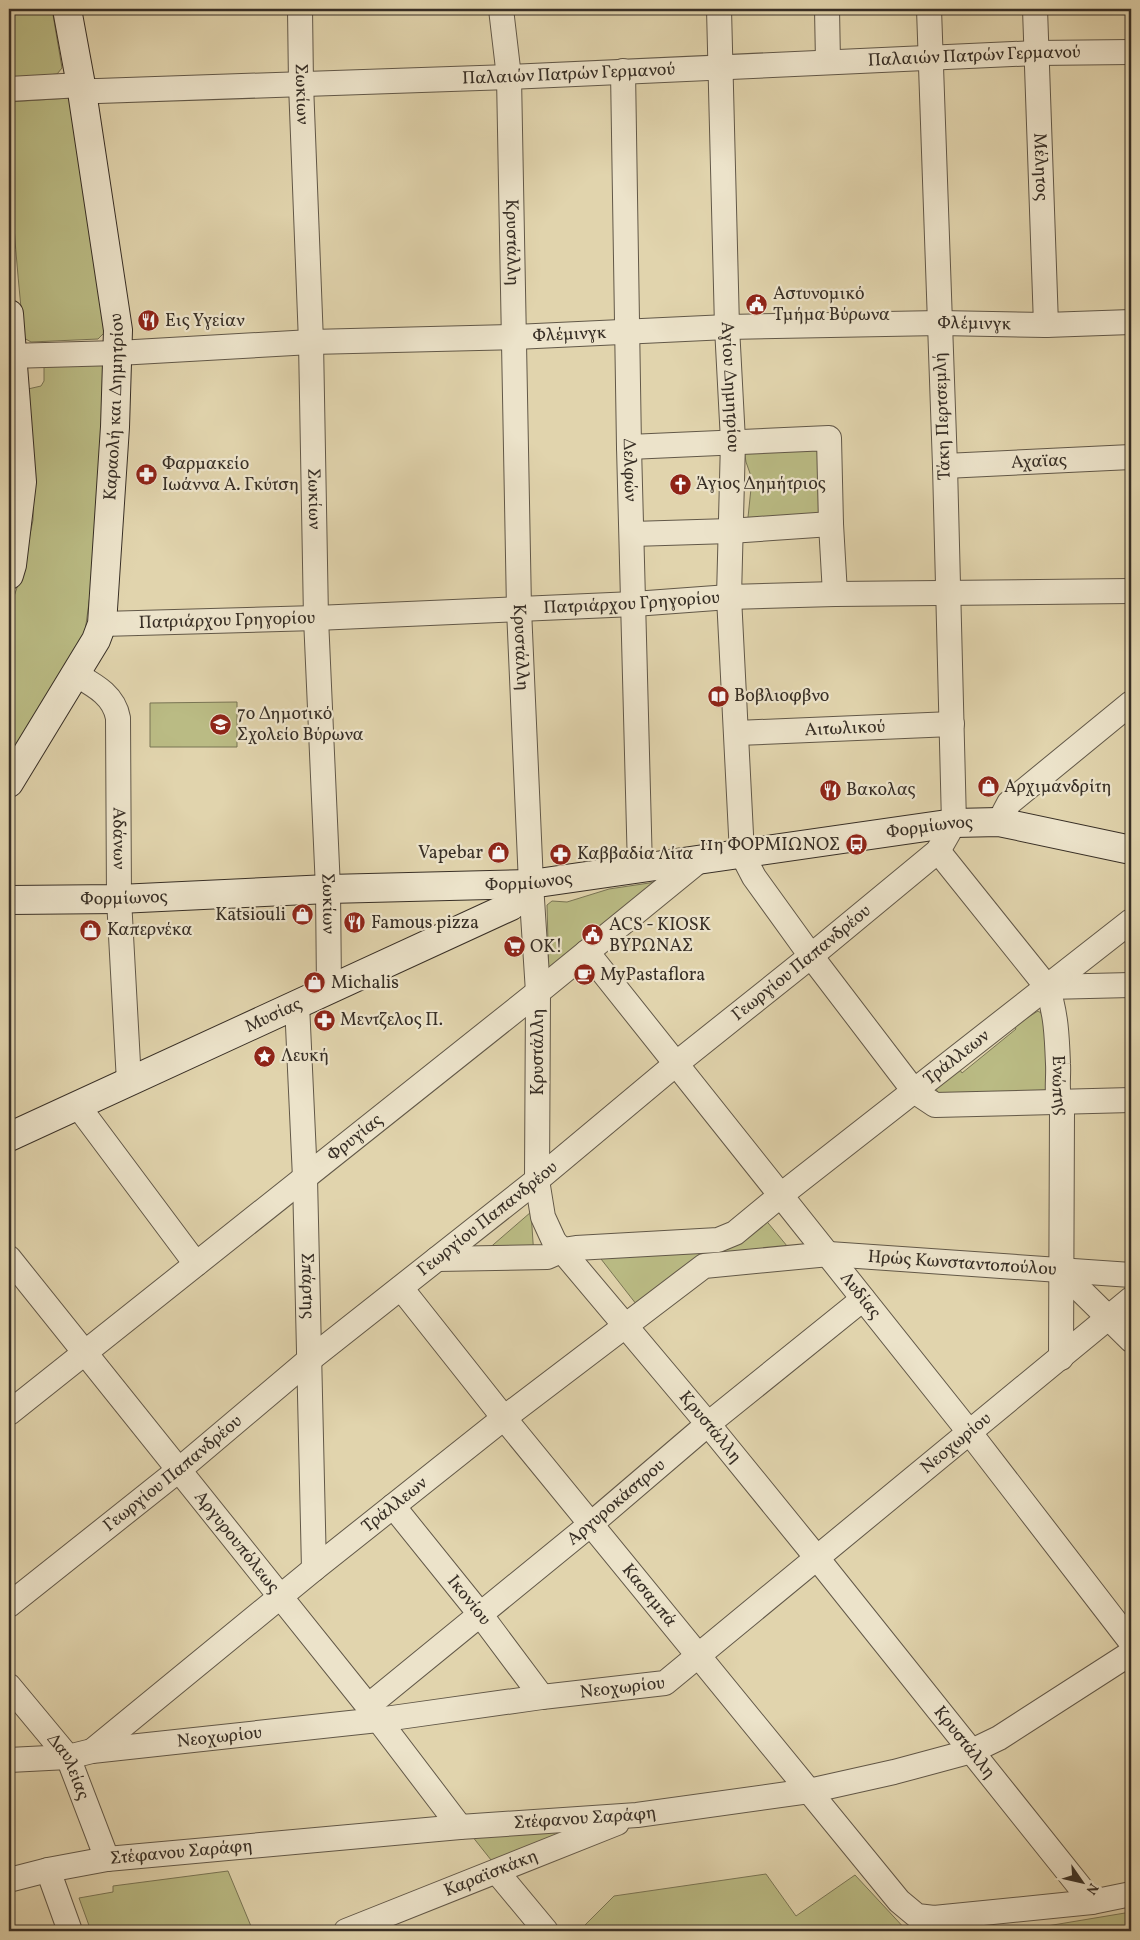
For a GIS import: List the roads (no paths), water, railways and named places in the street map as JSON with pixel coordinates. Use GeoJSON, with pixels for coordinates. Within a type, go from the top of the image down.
{"type":"FeatureCollection","features":[{"type":"Feature","properties":{"kind":"street","name":"Καραολή και Δημητρίου"},"geometry":{"type":"LineString","coordinates":[[9,783],[96,640],[102,624],[118,330],[81,85],[67,9]]}},
{"type":"Feature","properties":{"kind":"street","name":"Σωκίων"},"geometry":{"type":"LineString","coordinates":[[300,9],[311,342],[316,618],[328,889],[330,989]]}},
{"type":"Feature","properties":{"kind":"street","name":"Κρυστάλλη"},"geometry":{"type":"LineString","coordinates":[[501,9],[509,76],[519,610],[531,884],[538,992],[538,1180],[543,1217],[554,1241],[708,1424],[1092,1902]]}},
{"type":"Feature","properties":{"kind":"street","name":"Αγίου Δημητρίου"},"geometry":{"type":"LineString","coordinates":[[719,9],[727,327],[733,441],[730,598],[742,854]]}},
{"type":"Feature","properties":{"kind":"street"},"geometry":{"type":"LineString","coordinates":[[827,9],[828,62]]}},
{"type":"Feature","properties":{"kind":"street","name":"Τάκη Περτσεμλή"},"geometry":{"type":"LineString","coordinates":[[929,9],[945,466],[954,823]]}},
{"type":"Feature","properties":{"kind":"street","name":"Μέλητος"},"geometry":{"type":"LineString","coordinates":[[1035,9],[1046,325]]}},
{"type":"Feature","properties":{"kind":"street","name":"Παλαιών Πατρών Γερμανού"},"geometry":{"type":"LineString","coordinates":[[9,88],[81,85],[89,91],[98,91],[509,76],[1036,53],[1131,52]]}},
{"type":"Feature","properties":{"kind":"street","name":"Δελφών"},"geometry":{"type":"LineString","coordinates":[[623,71],[629,447],[640,869]]}},
{"type":"Feature","properties":{"kind":"street"},"geometry":{"type":"LineString","coordinates":[[9,314],[22,482],[12,565],[9,575]]}},
{"type":"Feature","properties":{"kind":"street","name":"Φλέμινγκ"},"geometry":{"type":"LineString","coordinates":[[11,356],[118,353],[311,342],[515,337],[727,327],[940,323],[1046,325],[1131,322]]}},
{"type":"Feature","properties":{"kind":"street"},"geometry":{"type":"LineString","coordinates":[[629,447],[829,438],[830,524],[835,594]]}},
{"type":"Feature","properties":{"kind":"street","name":"Αχαϊας"},"geometry":{"type":"LineString","coordinates":[[945,466],[1131,457]]}},
{"type":"Feature","properties":{"kind":"street"},"geometry":{"type":"LineString","coordinates":[[632,534],[730,531],[830,524]]}},
{"type":"Feature","properties":{"kind":"street","name":"Πατριάρχου Γρηγορίου"},"geometry":{"type":"LineString","coordinates":[[102,624],[519,610],[835,594],[1131,591]]}},
{"type":"Feature","properties":{"kind":"street","name":"Αδάνων"},"geometry":{"type":"LineString","coordinates":[[75,674],[100,690],[116,707],[118,718],[119,899],[129,1082]]}},
{"type":"Feature","properties":{"kind":"street"},"geometry":{"type":"LineString","coordinates":[[999,822],[1008,803],[1131,703]]}},
{"type":"Feature","properties":{"kind":"street","name":"Αιτωλικού"},"geometry":{"type":"LineString","coordinates":[[737,733],[952,724]]}},
{"type":"Feature","properties":{"kind":"street","name":"Φορμίωνος"},"geometry":{"type":"LineString","coordinates":[[9,900],[119,899],[328,889],[531,884],[954,823],[999,822],[1131,850]]}},
{"type":"Feature","properties":{"kind":"street","name":"Γεωργίου Παπανδρέου"},"geometry":{"type":"LineString","coordinates":[[9,1606],[180,1469],[309,1360],[538,1180],[938,851],[954,823]]}},
{"type":"Feature","properties":{"kind":"street","name":"Ενώπης"},"geometry":{"type":"LineString","coordinates":[[938,851],[1047,987],[1054,1008],[1058,1065],[1058,1102],[1062,1110],[1061,1358]]}},
{"type":"Feature","properties":{"kind":"street"},"geometry":{"type":"LineString","coordinates":[[742,854],[754,877],[811,956],[914,1091],[934,1105],[1131,1100]]}},
{"type":"Feature","properties":{"kind":"street","name":"Φρυγίας"},"geometry":{"type":"LineString","coordinates":[[9,1413],[538,992],[700,860]]}},
{"type":"Feature","properties":{"kind":"street","name":"Μυσίας"},"geometry":{"type":"LineString","coordinates":[[9,1137],[511,906],[531,884]]}},
{"type":"Feature","properties":{"kind":"street","name":"Τράλλεων"},"geometry":{"type":"LineString","coordinates":[[782,1195],[1131,921]]}},
{"type":"Feature","properties":{"kind":"street","name":"Λυδίας"},"geometry":{"type":"LineString","coordinates":[[587,952],[970,1433],[1131,1642]]}},
{"type":"Feature","properties":{"kind":"street"},"geometry":{"type":"LineString","coordinates":[[1047,987],[1131,985]]}},
{"type":"Feature","properties":{"kind":"street","name":"Σπάρτης"},"geometry":{"type":"LineString","coordinates":[[297,1004],[305,1178],[314,1569]]}},
{"type":"Feature","properties":{"kind":"street"},"geometry":{"type":"LineString","coordinates":[[78,1106],[196,1264]]}},
{"type":"Feature","properties":{"kind":"street"},"geometry":{"type":"LineString","coordinates":[[437,1259],[547,1257],[562,1250],[576,1248],[718,1240],[735,1234],[782,1195]]}},
{"type":"Feature","properties":{"kind":"street","name":"Ηρώς Κωνσταντοπούλου"},"geometry":{"type":"LineString","coordinates":[[704,1266],[828,1254],[1131,1275]]}},
{"type":"Feature","properties":{"kind":"street","name":"Αργυρουπόλεως"},"geometry":{"type":"LineString","coordinates":[[11,1264],[180,1469],[373,1713],[460,1827]]}},
{"type":"Feature","properties":{"kind":"street","name":"Τράλλεων"},"geometry":{"type":"LineString","coordinates":[[92,1751],[314,1569],[504,1418],[704,1266]]}},
{"type":"Feature","properties":{"kind":"street"},"geometry":{"type":"LineString","coordinates":[[1060,1270],[1110,1317],[1131,1340]]}},
{"type":"Feature","properties":{"kind":"street","name":"Κασαμπά"},"geometry":{"type":"LineString","coordinates":[[401,1288],[504,1418],[808,1791],[899,1901],[917,1916],[934,1918],[1092,1902],[1131,1894]]}},
{"type":"Feature","properties":{"kind":"street","name":"Αργυροκάστρου"},"geometry":{"type":"LineString","coordinates":[[373,1713],[480,1614],[591,1524],[708,1424],[864,1299]]}},
{"type":"Feature","properties":{"kind":"street","name":"Νεοχωρίου"},"geometry":{"type":"LineString","coordinates":[[9,1760],[68,1757],[92,1751],[373,1713],[665,1683],[699,1657],[1131,1299]]}},
{"type":"Feature","properties":{"kind":"street","name":"Ικονίου"},"geometry":{"type":"LineString","coordinates":[[393,1506],[480,1614],[542,1696]]}},
{"type":"Feature","properties":{"kind":"street","name":"Στέφανου Σαράφη"},"geometry":{"type":"LineString","coordinates":[[9,1880],[48,1870],[107,1859],[460,1827],[637,1815],[808,1791],[894,1772],[972,1751],[999,1738],[1131,1653]]}},
{"type":"Feature","properties":{"kind":"street","name":"Δαυλείας"},"geometry":{"type":"LineString","coordinates":[[9,1686],[68,1757],[107,1859]]}},
{"type":"Feature","properties":{"kind":"street","name":"Καραϊσκάκη"},"geometry":{"type":"LineString","coordinates":[[346,1931],[637,1815]]}},
{"type":"Feature","properties":{"kind":"street"},"geometry":{"type":"LineString","coordinates":[[48,1870],[70,1931]]}},
{"type":"Feature","properties":{"kind":"street"},"geometry":{"type":"LineString","coordinates":[[497,1872],[546,1931]]}},
{"type":"Feature","properties":{"kind":"place","name":"Αστυνομικό Τμήμα Βύρωνα"},"geometry":{"type":"Point","coordinates":[757,304]}},
{"type":"Feature","properties":{"kind":"place","name":"Εις Υγείαν"},"geometry":{"type":"Point","coordinates":[149,321]}},
{"type":"Feature","properties":{"kind":"place","name":"Φαρμακείο Ιωάννα Α. Γκύτση"},"geometry":{"type":"Point","coordinates":[146,474]}},
{"type":"Feature","properties":{"kind":"place","name":"Άγιος Δημήτριος"},"geometry":{"type":"Point","coordinates":[680,484]}},
{"type":"Feature","properties":{"kind":"place","name":"Βοβλιοφβνο"},"geometry":{"type":"Point","coordinates":[718,696]}},
{"type":"Feature","properties":{"kind":"place","name":"7ο Δημοτικό Σχολείο Βύρωνα"},"geometry":{"type":"Point","coordinates":[221,724]}},
{"type":"Feature","properties":{"kind":"place","name":"Αρχιμανδρίτη"},"geometry":{"type":"Point","coordinates":[988,787]}},
{"type":"Feature","properties":{"kind":"place","name":"Βακολας"},"geometry":{"type":"Point","coordinates":[830,790]}},
{"type":"Feature","properties":{"kind":"place","name":"11η ΦΟΡΜΙΩΝΟΣ"},"geometry":{"type":"Point","coordinates":[856,845]}},
{"type":"Feature","properties":{"kind":"place","name":"Vapebar"},"geometry":{"type":"Point","coordinates":[499,853]}},
{"type":"Feature","properties":{"kind":"place","name":"Καββαδία Λίτα"},"geometry":{"type":"Point","coordinates":[561,854]}},
{"type":"Feature","properties":{"kind":"place","name":"Katsiouli"},"geometry":{"type":"Point","coordinates":[302,915]}},
{"type":"Feature","properties":{"kind":"place","name":"Famous pizza"},"geometry":{"type":"Point","coordinates":[355,923]}},
{"type":"Feature","properties":{"kind":"place","name":"Καπερνέκα"},"geometry":{"type":"Point","coordinates":[91,930]}},
{"type":"Feature","properties":{"kind":"place","name":"ACS - KIOSK ΒΥΡΩΝΑΣ"},"geometry":{"type":"Point","coordinates":[593,935]}},
{"type":"Feature","properties":{"kind":"place","name":"OK!"},"geometry":{"type":"Point","coordinates":[514,947]}},
{"type":"Feature","properties":{"kind":"place","name":"MyPastaflora"},"geometry":{"type":"Point","coordinates":[584,975]}},
{"type":"Feature","properties":{"kind":"place","name":"Michalis"},"geometry":{"type":"Point","coordinates":[315,983]}},
{"type":"Feature","properties":{"kind":"place","name":"Μεντζελος Π."},"geometry":{"type":"Point","coordinates":[324,1020]}},
{"type":"Feature","properties":{"kind":"place","name":"Λευκή"},"geometry":{"type":"Point","coordinates":[265,1056]}}]}
